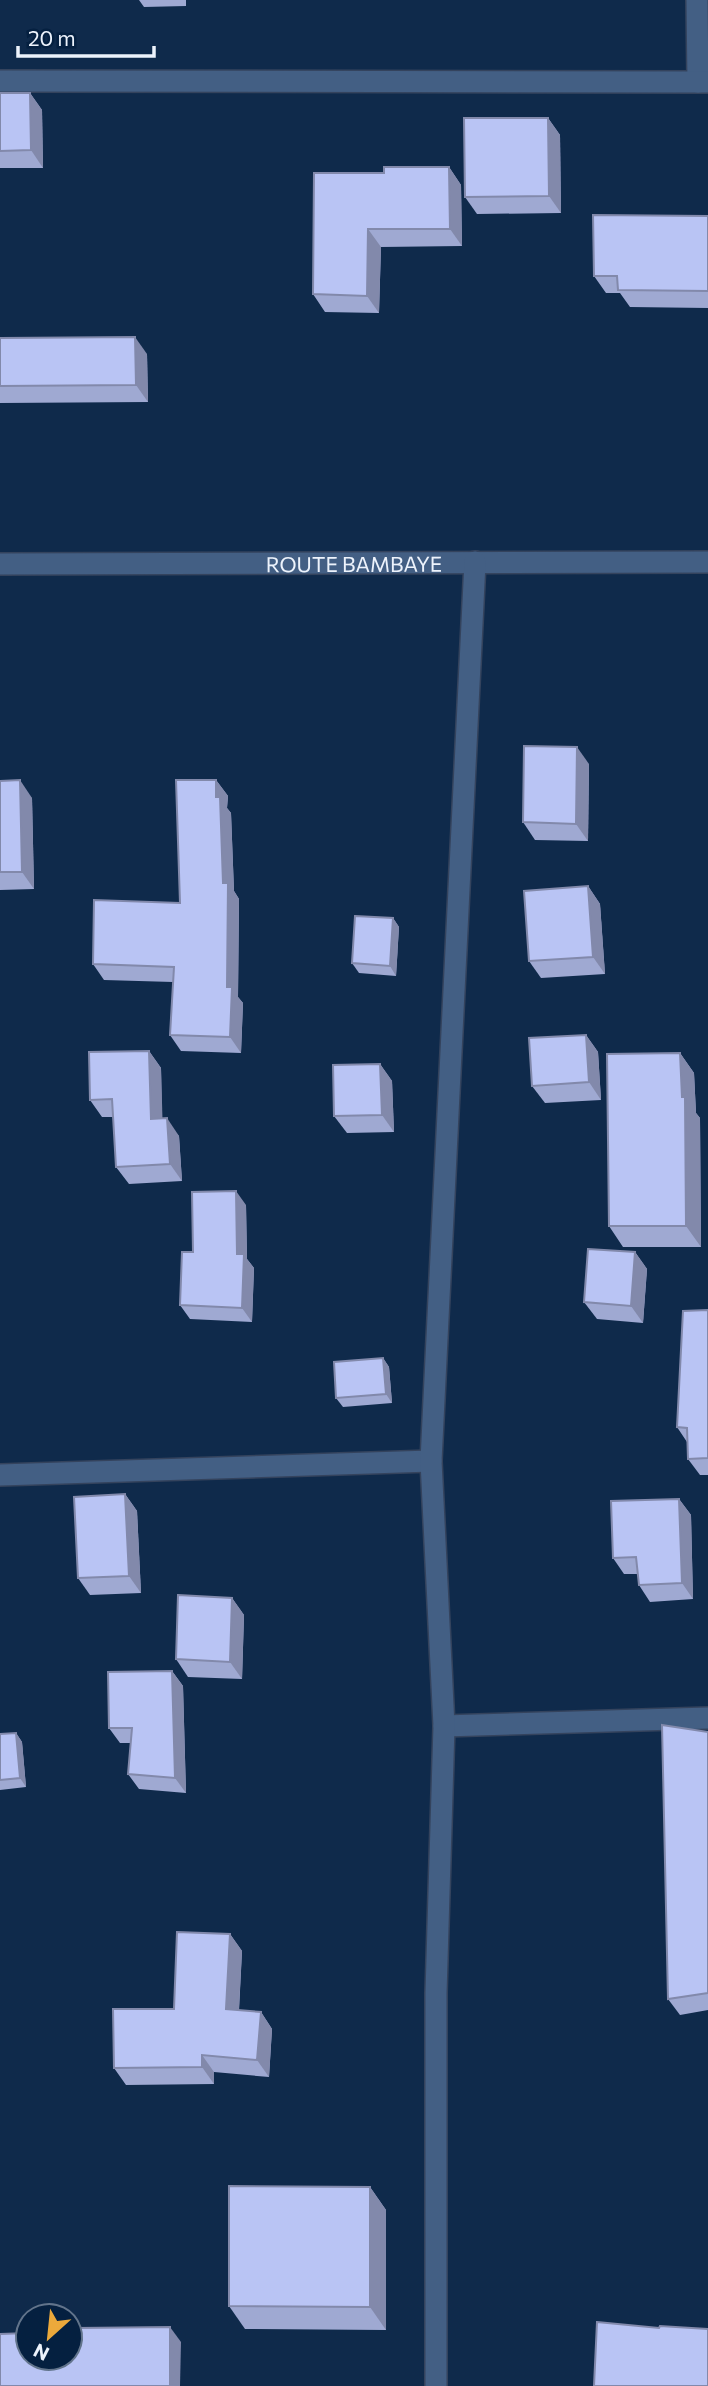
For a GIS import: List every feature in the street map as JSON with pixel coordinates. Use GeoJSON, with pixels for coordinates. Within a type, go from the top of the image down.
{"type":"FeatureCollection","features":[{"type":"Feature","properties":{"kind":"street"},"geometry":{"type":"LineString","coordinates":[[0,80],[703,82],[697,0]]}},
{"type":"Feature","properties":{"kind":"street"},"geometry":{"type":"LineString","coordinates":[[436,2386],[436,1993],[444,1726],[431,1461],[475,562]]}},
{"type":"Feature","properties":{"kind":"street","name":"ROUTE BAMBAYE"},"geometry":{"type":"LineString","coordinates":[[0,564],[708,562]]}},
{"type":"Feature","properties":{"kind":"street"},"geometry":{"type":"LineString","coordinates":[[0,1475],[431,1461]]}},
{"type":"Feature","properties":{"kind":"street"},"geometry":{"type":"LineString","coordinates":[[444,1726],[708,1718]]}},
{"type":"Feature","properties":{"kind":"building"},"geometry":{"type":"Polygon","coordinates":[[[0,93],[30,93],[31,150],[0,151],[0,93]]]}},
{"type":"Feature","properties":{"kind":"building"},"geometry":{"type":"Polygon","coordinates":[[[464,118],[548,118],[549,196],[465,197],[464,118]]]}},
{"type":"Feature","properties":{"kind":"building"},"geometry":{"type":"Polygon","coordinates":[[[384,167],[449,167],[450,229],[368,229],[367,296],[313,294],[314,173],[384,173],[384,167]]]}},
{"type":"Feature","properties":{"kind":"building"},"geometry":{"type":"Polygon","coordinates":[[[593,215],[708,216],[708,291],[618,290],[617,276],[594,276],[593,215]]]}},
{"type":"Feature","properties":{"kind":"building"},"geometry":{"type":"Polygon","coordinates":[[[135,337],[136,385],[0,386],[0,338],[135,337]]]}},
{"type":"Feature","properties":{"kind":"building"},"geometry":{"type":"Polygon","coordinates":[[[524,746],[577,747],[576,824],[523,822],[524,746]]]}},
{"type":"Feature","properties":{"kind":"building"},"geometry":{"type":"Polygon","coordinates":[[[20,780],[22,872],[0,872],[0,781],[20,780]]]}},
{"type":"Feature","properties":{"kind":"building"},"geometry":{"type":"Polygon","coordinates":[[[176,780],[216,780],[216,797],[220,797],[223,883],[228,883],[227,987],[232,987],[230,1037],[170,1035],[174,967],[93,964],[94,900],[180,903],[176,780]]]}},
{"type":"Feature","properties":{"kind":"building"},"geometry":{"type":"Polygon","coordinates":[[[588,886],[593,957],[529,961],[524,891],[588,886]]]}},
{"type":"Feature","properties":{"kind":"building"},"geometry":{"type":"Polygon","coordinates":[[[355,916],[393,918],[390,966],[352,963],[355,916]]]}},
{"type":"Feature","properties":{"kind":"building"},"geometry":{"type":"Polygon","coordinates":[[[586,1035],[589,1082],[532,1086],[529,1038],[586,1035]]]}},
{"type":"Feature","properties":{"kind":"building"},"geometry":{"type":"Polygon","coordinates":[[[149,1051],[151,1119],[167,1118],[170,1164],[116,1167],[112,1099],[90,1100],[89,1052],[149,1051]]]}},
{"type":"Feature","properties":{"kind":"building"},"geometry":{"type":"Polygon","coordinates":[[[680,1053],[682,1097],[685,1097],[686,1226],[609,1226],[607,1054],[680,1053]]]}},
{"type":"Feature","properties":{"kind":"building"},"geometry":{"type":"Polygon","coordinates":[[[380,1064],[382,1115],[334,1116],[333,1065],[380,1064]]]}},
{"type":"Feature","properties":{"kind":"building"},"geometry":{"type":"Polygon","coordinates":[[[236,1191],[237,1254],[244,1254],[242,1308],[180,1305],[182,1252],[193,1252],[192,1192],[236,1191]]]}},
{"type":"Feature","properties":{"kind":"building"},"geometry":{"type":"Polygon","coordinates":[[[588,1249],[635,1252],[631,1306],[584,1302],[588,1249]]]}},
{"type":"Feature","properties":{"kind":"building"},"geometry":{"type":"Polygon","coordinates":[[[708,1310],[708,1458],[688,1459],[687,1428],[677,1427],[683,1311],[708,1310]]]}},
{"type":"Feature","properties":{"kind":"building"},"geometry":{"type":"Polygon","coordinates":[[[383,1358],[386,1394],[336,1398],[334,1362],[383,1358]]]}},
{"type":"Feature","properties":{"kind":"building"},"geometry":{"type":"Polygon","coordinates":[[[125,1494],[129,1576],[78,1578],[74,1497],[125,1494]]]}},
{"type":"Feature","properties":{"kind":"building"},"geometry":{"type":"Polygon","coordinates":[[[679,1499],[682,1583],[639,1585],[636,1557],[613,1558],[611,1501],[679,1499]]]}},
{"type":"Feature","properties":{"kind":"building"},"geometry":{"type":"Polygon","coordinates":[[[178,1595],[232,1598],[230,1662],[176,1659],[178,1595]]]}},
{"type":"Feature","properties":{"kind":"building"},"geometry":{"type":"Polygon","coordinates":[[[172,1671],[175,1778],[128,1774],[132,1728],[109,1728],[108,1672],[172,1671]]]}},
{"type":"Feature","properties":{"kind":"building"},"geometry":{"type":"Polygon","coordinates":[[[662,1725],[708,1732],[708,1993],[668,1999],[662,1725]]]}},
{"type":"Feature","properties":{"kind":"building"},"geometry":{"type":"Polygon","coordinates":[[[16,1733],[20,1778],[0,1780],[0,1734],[16,1733]]]}},
{"type":"Feature","properties":{"kind":"building"},"geometry":{"type":"Polygon","coordinates":[[[177,1932],[230,1934],[226,2009],[261,2012],[257,2060],[202,2055],[202,2067],[114,2068],[113,2009],[174,2009],[177,1932]]]}},
{"type":"Feature","properties":{"kind":"building"},"geometry":{"type":"Polygon","coordinates":[[[229,2186],[370,2187],[370,2307],[229,2306],[229,2186]]]}},
{"type":"Feature","properties":{"kind":"building"},"geometry":{"type":"Polygon","coordinates":[[[597,2322],[708,2329],[708,2386],[594,2386],[597,2322]]]}},
{"type":"Feature","properties":{"kind":"building"},"geometry":{"type":"Polygon","coordinates":[[[170,2327],[170,2386],[0,2386],[0,2334],[14,2334],[14,2372],[84,2372],[84,2328],[170,2327]]]}}]}
